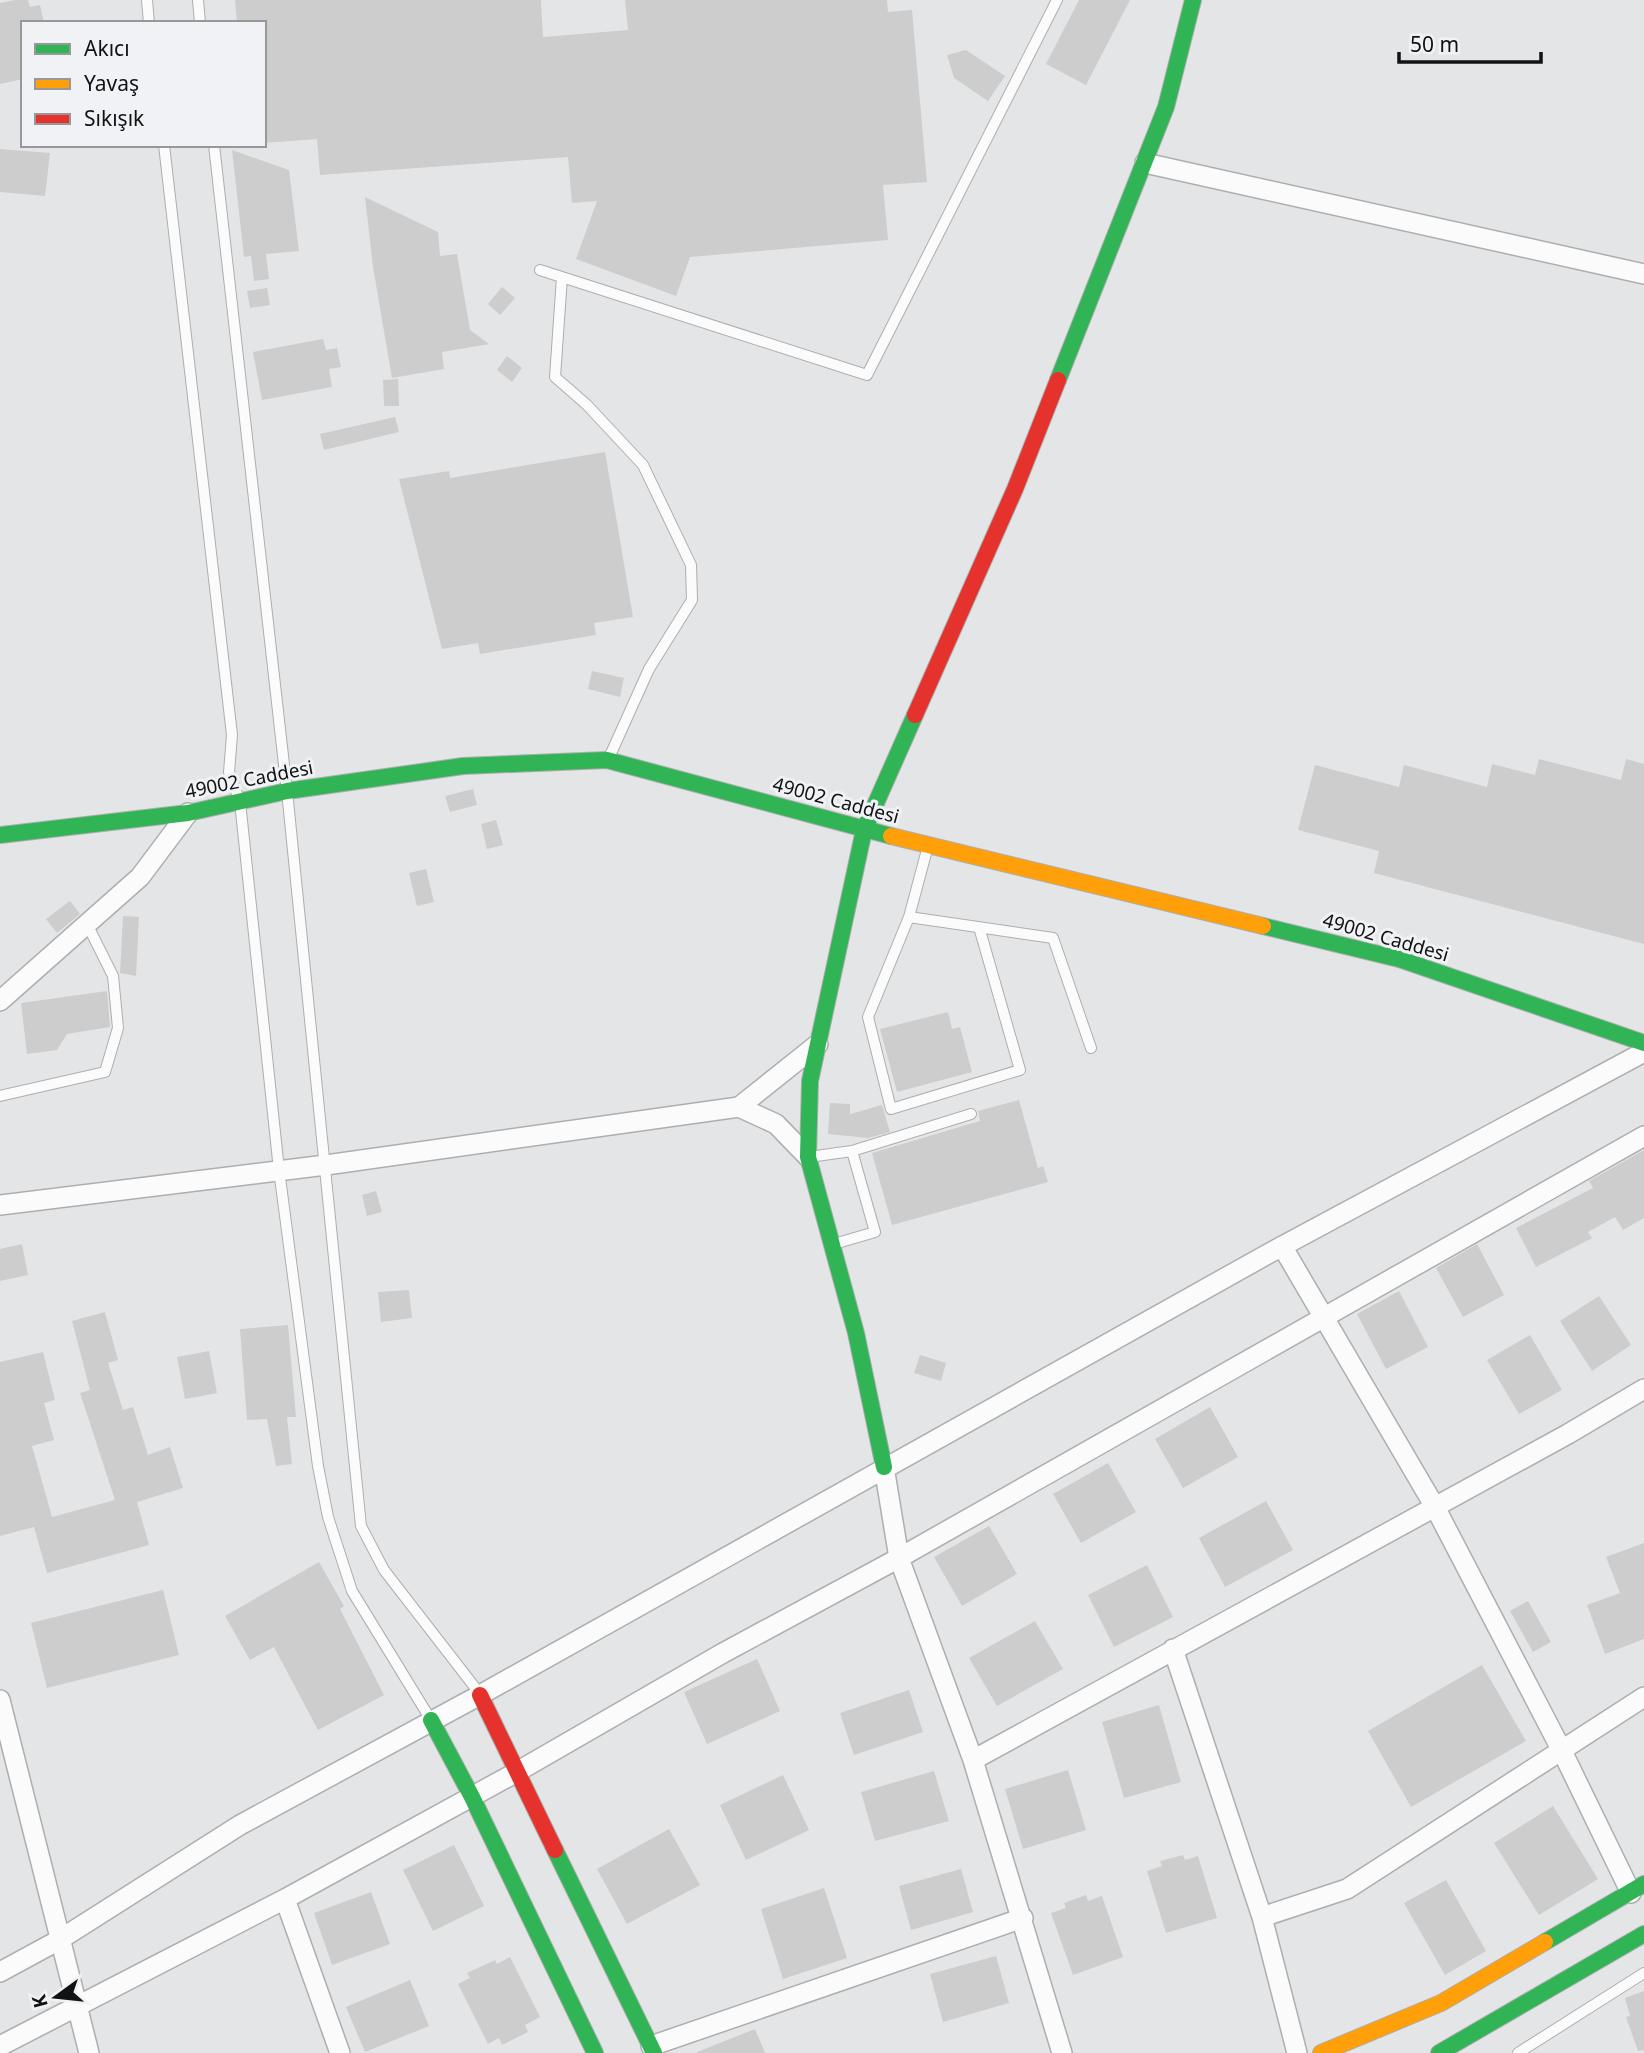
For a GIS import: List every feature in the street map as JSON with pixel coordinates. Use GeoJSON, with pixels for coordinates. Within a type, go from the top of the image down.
{"type":"FeatureCollection","features":[{"type":"Feature","properties":{"kind":"street"},"geometry":{"type":"LineString","coordinates":[[1062,2053],[1023,1917],[973,1760],[899,1558],[884,1467],[856,1333],[808,1157],[810,1080],[864,830],[1015,489],[1145,163],[1166,107],[1192,0]]}},
{"type":"Feature","properties":{"kind":"street"},"geometry":{"type":"LineString","coordinates":[[1145,163],[1644,274]]}},
{"type":"Feature","properties":{"kind":"street","name":"49002 Caddesi"},"geometry":{"type":"LineString","coordinates":[[0,835],[188,813],[288,791],[463,766],[607,760],[864,830],[1399,959],[1644,1043]]}},
{"type":"Feature","properties":{"kind":"street"},"geometry":{"type":"LineString","coordinates":[[0,1001],[140,877],[188,813]]}},
{"type":"Feature","properties":{"kind":"street"},"geometry":{"type":"LineString","coordinates":[[0,1205],[326,1165],[739,1107],[818,1044]]}},
{"type":"Feature","properties":{"kind":"street"},"geometry":{"type":"LineString","coordinates":[[0,1972],[59,1940],[240,1825],[480,1695],[1282,1246],[1644,1052]]}},
{"type":"Feature","properties":{"kind":"street"},"geometry":{"type":"LineString","coordinates":[[739,1107],[776,1124],[808,1157]]}},
{"type":"Feature","properties":{"kind":"street"},"geometry":{"type":"LineString","coordinates":[[0,2046],[285,1899],[516,1773],[723,1653],[899,1558],[1644,1136]]}},
{"type":"Feature","properties":{"kind":"street"},"geometry":{"type":"LineString","coordinates":[[1282,1246],[1435,1507],[1637,1889],[1441,2003],[1321,2053]]}},
{"type":"Feature","properties":{"kind":"street"},"geometry":{"type":"LineString","coordinates":[[973,1760],[1435,1507],[1644,1389]]}},
{"type":"Feature","properties":{"kind":"street"},"geometry":{"type":"LineString","coordinates":[[1173,1649],[1262,1917],[1297,2053]]}},
{"type":"Feature","properties":{"kind":"street"},"geometry":{"type":"LineString","coordinates":[[480,1695],[652,2049],[1023,1917]]}},
{"type":"Feature","properties":{"kind":"street"},"geometry":{"type":"LineString","coordinates":[[1262,1917],[1347,1889],[1644,1697]]}},
{"type":"Feature","properties":{"kind":"street"},"geometry":{"type":"LineString","coordinates":[[0,1700],[89,2053]]}},
{"type":"Feature","properties":{"kind":"street"},"geometry":{"type":"LineString","coordinates":[[430,1720],[472,1797],[595,2053]]}},
{"type":"Feature","properties":{"kind":"street"},"geometry":{"type":"LineString","coordinates":[[285,1899],[340,2053]]}},
{"type":"Feature","properties":{"kind":"street"},"geometry":{"type":"LineString","coordinates":[[1438,2053],[1644,1934]]}},
{"type":"Feature","properties":{"kind":"lane"},"geometry":{"type":"LineString","coordinates":[[147,0],[149,21]]}},
{"type":"Feature","properties":{"kind":"lane"},"geometry":{"type":"LineString","coordinates":[[198,0],[200,21]]}},
{"type":"Feature","properties":{"kind":"lane"},"geometry":{"type":"LineString","coordinates":[[540,270],[867,376],[1057,0]]}},
{"type":"Feature","properties":{"kind":"lane"},"geometry":{"type":"LineString","coordinates":[[164,147],[232,734],[229,772],[240,802],[279,1171],[318,1466],[334,1538],[352,1591],[430,1720]]}},
{"type":"Feature","properties":{"kind":"lane"},"geometry":{"type":"LineString","coordinates":[[214,147],[288,791],[360,1526],[384,1570],[480,1695]]}},
{"type":"Feature","properties":{"kind":"lane"},"geometry":{"type":"LineString","coordinates":[[562,277],[555,377],[587,405],[643,465],[691,565],[692,600],[649,670],[607,760]]}},
{"type":"Feature","properties":{"kind":"lane"},"geometry":{"type":"LineString","coordinates":[[928,846],[909,917],[868,1017],[891,1109],[1020,1070],[979,927]]}},
{"type":"Feature","properties":{"kind":"lane"},"geometry":{"type":"LineString","coordinates":[[909,917],[1053,938],[1091,1048]]}},
{"type":"Feature","properties":{"kind":"lane"},"geometry":{"type":"LineString","coordinates":[[0,1096],[105,1072],[118,1028],[113,976],[87,924]]}},
{"type":"Feature","properties":{"kind":"lane"},"geometry":{"type":"LineString","coordinates":[[808,1157],[852,1151],[971,1114]]}},
{"type":"Feature","properties":{"kind":"lane"},"geometry":{"type":"LineString","coordinates":[[831,1245],[875,1232],[852,1151]]}},
{"type":"Feature","properties":{"kind":"lane"},"geometry":{"type":"LineString","coordinates":[[1518,2053],[1644,1973]]}},
{"type":"Feature","properties":{"kind":"building"},"geometry":{"type":"Polygon","coordinates":[[[28,0],[30,7],[40,5],[44,21],[21,21],[21,79],[0,84],[0,3],[28,0]]]}},
{"type":"Feature","properties":{"kind":"building"},"geometry":{"type":"Polygon","coordinates":[[[235,0],[541,0],[543,37],[628,30],[625,0],[887,0],[888,12],[912,10],[927,182],[883,185],[888,240],[690,257],[676,296],[576,259],[597,201],[572,203],[568,157],[320,175],[317,139],[266,143],[266,21],[237,21],[235,0]]]}},
{"type":"Feature","properties":{"kind":"building"},"geometry":{"type":"Polygon","coordinates":[[[1079,0],[1130,0],[1086,85],[1046,64],[1079,0]]]}},
{"type":"Feature","properties":{"kind":"building"},"geometry":{"type":"Polygon","coordinates":[[[966,50],[1005,76],[988,101],[954,78],[947,55],[966,50]]]}},
{"type":"Feature","properties":{"kind":"building"},"geometry":{"type":"Polygon","coordinates":[[[0,149],[50,153],[45,196],[0,192],[0,149]]]}},
{"type":"Feature","properties":{"kind":"building"},"geometry":{"type":"Polygon","coordinates":[[[232,150],[289,170],[299,251],[266,254],[269,279],[254,281],[251,256],[244,257],[232,150]]]}},
{"type":"Feature","properties":{"kind":"building"},"geometry":{"type":"Polygon","coordinates":[[[365,197],[438,232],[440,256],[457,254],[470,330],[489,344],[442,352],[444,369],[392,378],[373,267],[365,197]]]}},
{"type":"Feature","properties":{"kind":"building"},"geometry":{"type":"Polygon","coordinates":[[[502,287],[515,298],[500,315],[488,304],[502,287]]]}},
{"type":"Feature","properties":{"kind":"building"},"geometry":{"type":"Polygon","coordinates":[[[267,288],[270,305],[250,308],[247,291],[267,288]]]}},
{"type":"Feature","properties":{"kind":"building"},"geometry":{"type":"Polygon","coordinates":[[[323,339],[326,350],[337,348],[341,367],[329,369],[332,387],[262,400],[253,352],[323,339]]]}},
{"type":"Feature","properties":{"kind":"building"},"geometry":{"type":"Polygon","coordinates":[[[507,356],[522,368],[512,382],[497,370],[507,356]]]}},
{"type":"Feature","properties":{"kind":"building"},"geometry":{"type":"Polygon","coordinates":[[[398,379],[399,406],[384,406],[383,380],[398,379]]]}},
{"type":"Feature","properties":{"kind":"building"},"geometry":{"type":"Polygon","coordinates":[[[395,417],[399,432],[324,450],[320,434],[395,417]]]}},
{"type":"Feature","properties":{"kind":"building"},"geometry":{"type":"Polygon","coordinates":[[[605,452],[633,617],[594,623],[596,635],[480,654],[478,643],[442,649],[399,479],[449,471],[450,478],[605,452]]]}},
{"type":"Feature","properties":{"kind":"building"},"geometry":{"type":"Polygon","coordinates":[[[592,671],[624,678],[620,697],[588,689],[592,671]]]}},
{"type":"Feature","properties":{"kind":"building"},"geometry":{"type":"Polygon","coordinates":[[[1539,759],[1621,780],[1626,759],[1644,764],[1644,944],[1374,873],[1379,851],[1298,830],[1315,765],[1399,787],[1404,765],[1487,787],[1492,764],[1535,775],[1539,759]]]}},
{"type":"Feature","properties":{"kind":"building"},"geometry":{"type":"Polygon","coordinates":[[[473,789],[477,805],[450,812],[445,796],[473,789]]]}},
{"type":"Feature","properties":{"kind":"building"},"geometry":{"type":"Polygon","coordinates":[[[496,820],[503,845],[487,849],[481,824],[496,820]]]}},
{"type":"Feature","properties":{"kind":"building"},"geometry":{"type":"Polygon","coordinates":[[[426,869],[434,902],[417,906],[409,873],[426,869]]]}},
{"type":"Feature","properties":{"kind":"building"},"geometry":{"type":"Polygon","coordinates":[[[70,901],[80,914],[57,933],[46,919],[70,901]]]}},
{"type":"Feature","properties":{"kind":"building"},"geometry":{"type":"Polygon","coordinates":[[[123,916],[139,917],[136,976],[120,973],[123,916]]]}},
{"type":"Feature","properties":{"kind":"building"},"geometry":{"type":"Polygon","coordinates":[[[107,991],[110,1027],[67,1034],[57,1050],[27,1054],[21,1003],[107,991]]]}},
{"type":"Feature","properties":{"kind":"building"},"geometry":{"type":"Polygon","coordinates":[[[948,1012],[952,1029],[960,1027],[972,1072],[897,1092],[880,1029],[948,1012]]]}},
{"type":"Feature","properties":{"kind":"building"},"geometry":{"type":"Polygon","coordinates":[[[1019,1100],[1038,1168],[1043,1166],[1048,1182],[892,1225],[872,1153],[980,1121],[978,1111],[1019,1100]]]}},
{"type":"Feature","properties":{"kind":"building"},"geometry":{"type":"Polygon","coordinates":[[[830,1103],[850,1104],[850,1114],[882,1105],[890,1132],[868,1138],[828,1134],[830,1103]]]}},
{"type":"Feature","properties":{"kind":"building"},"geometry":{"type":"Polygon","coordinates":[[[1644,1150],[1644,1218],[1623,1230],[1615,1217],[1588,1232],[1592,1238],[1536,1267],[1516,1228],[1593,1188],[1589,1181],[1644,1150]]]}},
{"type":"Feature","properties":{"kind":"building"},"geometry":{"type":"Polygon","coordinates":[[[376,1191],[382,1212],[367,1216],[362,1195],[376,1191]]]}},
{"type":"Feature","properties":{"kind":"building"},"geometry":{"type":"Polygon","coordinates":[[[22,1244],[28,1275],[0,1281],[0,1249],[22,1244]]]}},
{"type":"Feature","properties":{"kind":"building"},"geometry":{"type":"Polygon","coordinates":[[[1477,1244],[1504,1295],[1463,1317],[1436,1268],[1477,1244]]]}},
{"type":"Feature","properties":{"kind":"building"},"geometry":{"type":"Polygon","coordinates":[[[409,1290],[412,1318],[381,1322],[378,1292],[409,1290]]]}},
{"type":"Feature","properties":{"kind":"building"},"geometry":{"type":"Polygon","coordinates":[[[1399,1291],[1428,1347],[1386,1369],[1357,1314],[1399,1291]]]}},
{"type":"Feature","properties":{"kind":"building"},"geometry":{"type":"Polygon","coordinates":[[[1599,1296],[1631,1345],[1592,1371],[1560,1321],[1599,1296]]]}},
{"type":"Feature","properties":{"kind":"building"},"geometry":{"type":"Polygon","coordinates":[[[105,1312],[118,1360],[108,1363],[123,1410],[133,1407],[148,1455],[170,1447],[183,1488],[137,1502],[149,1545],[47,1573],[34,1527],[0,1536],[0,1362],[43,1352],[55,1400],[44,1403],[54,1440],[32,1446],[52,1517],[115,1500],[80,1393],[90,1390],[72,1321],[105,1312]]]}},
{"type":"Feature","properties":{"kind":"building"},"geometry":{"type":"Polygon","coordinates":[[[288,1325],[296,1417],[287,1417],[292,1464],[276,1466],[267,1419],[247,1420],[240,1329],[288,1325]]]}},
{"type":"Feature","properties":{"kind":"building"},"geometry":{"type":"Polygon","coordinates":[[[1530,1335],[1562,1390],[1519,1414],[1487,1360],[1530,1335]]]}},
{"type":"Feature","properties":{"kind":"building"},"geometry":{"type":"Polygon","coordinates":[[[209,1351],[217,1393],[185,1399],[177,1357],[209,1351]]]}},
{"type":"Feature","properties":{"kind":"building"},"geometry":{"type":"Polygon","coordinates":[[[920,1355],[946,1363],[941,1381],[914,1373],[920,1355]]]}},
{"type":"Feature","properties":{"kind":"building"},"geometry":{"type":"Polygon","coordinates":[[[1210,1407],[1238,1457],[1183,1488],[1155,1439],[1210,1407]]]}},
{"type":"Feature","properties":{"kind":"building"},"geometry":{"type":"Polygon","coordinates":[[[1108,1463],[1136,1512],[1081,1543],[1053,1494],[1108,1463]]]}},
{"type":"Feature","properties":{"kind":"building"},"geometry":{"type":"Polygon","coordinates":[[[1266,1501],[1293,1550],[1225,1587],[1199,1538],[1266,1501]]]}},
{"type":"Feature","properties":{"kind":"building"},"geometry":{"type":"Polygon","coordinates":[[[989,1526],[1017,1574],[962,1606],[934,1557],[989,1526]]]}},
{"type":"Feature","properties":{"kind":"building"},"geometry":{"type":"Polygon","coordinates":[[[1644,1543],[1644,1639],[1605,1654],[1587,1605],[1620,1593],[1606,1557],[1644,1543]]]}},
{"type":"Feature","properties":{"kind":"building"},"geometry":{"type":"Polygon","coordinates":[[[319,1562],[344,1606],[340,1609],[384,1695],[318,1730],[274,1647],[250,1660],[225,1616],[319,1562]]]}},
{"type":"Feature","properties":{"kind":"building"},"geometry":{"type":"Polygon","coordinates":[[[1147,1565],[1173,1617],[1114,1647],[1088,1595],[1147,1565]]]}},
{"type":"Feature","properties":{"kind":"building"},"geometry":{"type":"Polygon","coordinates":[[[163,1590],[179,1655],[47,1688],[31,1623],[163,1590]]]}},
{"type":"Feature","properties":{"kind":"building"},"geometry":{"type":"Polygon","coordinates":[[[1528,1601],[1551,1642],[1533,1652],[1510,1611],[1528,1601]]]}},
{"type":"Feature","properties":{"kind":"building"},"geometry":{"type":"Polygon","coordinates":[[[1035,1621],[1063,1669],[997,1706],[969,1658],[1035,1621]]]}},
{"type":"Feature","properties":{"kind":"building"},"geometry":{"type":"Polygon","coordinates":[[[757,1659],[780,1711],[707,1744],[684,1692],[757,1659]]]}},
{"type":"Feature","properties":{"kind":"building"},"geometry":{"type":"Polygon","coordinates":[[[1482,1665],[1526,1741],[1411,1807],[1368,1731],[1482,1665]]]}},
{"type":"Feature","properties":{"kind":"building"},"geometry":{"type":"Polygon","coordinates":[[[909,1690],[923,1732],[854,1755],[840,1713],[909,1690]]]}},
{"type":"Feature","properties":{"kind":"building"},"geometry":{"type":"Polygon","coordinates":[[[1159,1705],[1181,1782],[1124,1798],[1102,1722],[1159,1705]]]}},
{"type":"Feature","properties":{"kind":"building"},"geometry":{"type":"Polygon","coordinates":[[[1068,1770],[1086,1830],[1023,1849],[1005,1789],[1068,1770]]]}},
{"type":"Feature","properties":{"kind":"building"},"geometry":{"type":"Polygon","coordinates":[[[934,1771],[949,1821],[875,1841],[861,1792],[934,1771]]]}},
{"type":"Feature","properties":{"kind":"building"},"geometry":{"type":"Polygon","coordinates":[[[783,1775],[809,1830],[746,1860],[720,1805],[783,1775]]]}},
{"type":"Feature","properties":{"kind":"building"},"geometry":{"type":"Polygon","coordinates":[[[1553,1806],[1598,1879],[1539,1915],[1494,1843],[1553,1806]]]}},
{"type":"Feature","properties":{"kind":"building"},"geometry":{"type":"Polygon","coordinates":[[[669,1829],[700,1885],[627,1924],[597,1869],[669,1829]]]}},
{"type":"Feature","properties":{"kind":"building"},"geometry":{"type":"Polygon","coordinates":[[[454,1845],[484,1906],[433,1931],[403,1870],[454,1845]]]}},
{"type":"Feature","properties":{"kind":"building"},"geometry":{"type":"Polygon","coordinates":[[[1183,1855],[1185,1860],[1198,1856],[1217,1918],[1166,1933],[1147,1871],[1162,1866],[1160,1861],[1183,1855]]]}},
{"type":"Feature","properties":{"kind":"building"},"geometry":{"type":"Polygon","coordinates":[[[961,1869],[973,1912],[911,1930],[899,1886],[961,1869]]]}},
{"type":"Feature","properties":{"kind":"building"},"geometry":{"type":"Polygon","coordinates":[[[1446,1880],[1486,1951],[1445,1975],[1404,1903],[1446,1880]]]}},
{"type":"Feature","properties":{"kind":"building"},"geometry":{"type":"Polygon","coordinates":[[[824,1888],[847,1958],[783,1979],[761,1909],[824,1888]]]}},
{"type":"Feature","properties":{"kind":"building"},"geometry":{"type":"Polygon","coordinates":[[[371,1892],[390,1944],[332,1965],[314,1913],[371,1892]]]}},
{"type":"Feature","properties":{"kind":"building"},"geometry":{"type":"Polygon","coordinates":[[[1086,1895],[1088,1901],[1102,1896],[1123,1957],[1073,1975],[1051,1913],[1066,1908],[1064,1903],[1086,1895]]]}},
{"type":"Feature","properties":{"kind":"building"},"geometry":{"type":"Polygon","coordinates":[[[996,1956],[1009,2003],[943,2022],[930,1974],[996,1956]]]}},
{"type":"Feature","properties":{"kind":"building"},"geometry":{"type":"Polygon","coordinates":[[[510,1957],[540,2017],[525,2025],[528,2032],[502,2045],[499,2038],[488,2044],[458,1984],[470,1978],[467,1973],[495,1960],[497,1964],[510,1957]]]}},
{"type":"Feature","properties":{"kind":"building"},"geometry":{"type":"Polygon","coordinates":[[[410,1980],[429,2026],[365,2052],[346,2007],[410,1980]]]}},
{"type":"Feature","properties":{"kind":"building"},"geometry":{"type":"Polygon","coordinates":[[[1644,1991],[1644,2050],[1638,2051],[1626,2017],[1630,2016],[1625,1998],[1644,1991]]]}},
{"type":"Feature","properties":{"kind":"building"},"geometry":{"type":"Polygon","coordinates":[[[755,2029],[765,2053],[697,2053],[697,2052],[755,2029]]]}},
{"type":"Feature","properties":{"kind":"traffic: fast"},"geometry":{"type":"LineString","coordinates":[[1058,380],[1166,107],[1193,0]]}},
{"type":"Feature","properties":{"kind":"traffic: fast"},"geometry":{"type":"LineString","coordinates":[[884,1467],[856,1333],[808,1157],[810,1081],[864,830],[915,715]]}},
{"type":"Feature","properties":{"kind":"traffic: fast"},"geometry":{"type":"LineString","coordinates":[[0,835],[188,813],[287,791],[463,766],[607,760],[891,836]]}},
{"type":"Feature","properties":{"kind":"traffic: fast"},"geometry":{"type":"LineString","coordinates":[[1263,926],[1399,959],[1644,1043]]}},
{"type":"Feature","properties":{"kind":"traffic: fast"},"geometry":{"type":"LineString","coordinates":[[431,1720],[472,1797],[595,2053]]}},
{"type":"Feature","properties":{"kind":"traffic: fast"},"geometry":{"type":"LineString","coordinates":[[555,1850],[654,2053]]}},
{"type":"Feature","properties":{"kind":"traffic: fast"},"geometry":{"type":"LineString","coordinates":[[1545,1942],[1644,1884]]}},
{"type":"Feature","properties":{"kind":"traffic: fast"},"geometry":{"type":"LineString","coordinates":[[1439,2053],[1644,1934]]}},
{"type":"Feature","properties":{"kind":"traffic: slow"},"geometry":{"type":"LineString","coordinates":[[891,836],[1263,926]]}},
{"type":"Feature","properties":{"kind":"traffic: slow"},"geometry":{"type":"LineString","coordinates":[[1321,2053],[1441,2003],[1545,1942]]}},
{"type":"Feature","properties":{"kind":"traffic: jam"},"geometry":{"type":"LineString","coordinates":[[915,715],[1015,489],[1058,380]]}},
{"type":"Feature","properties":{"kind":"traffic: jam"},"geometry":{"type":"LineString","coordinates":[[480,1695],[555,1850]]}}]}
